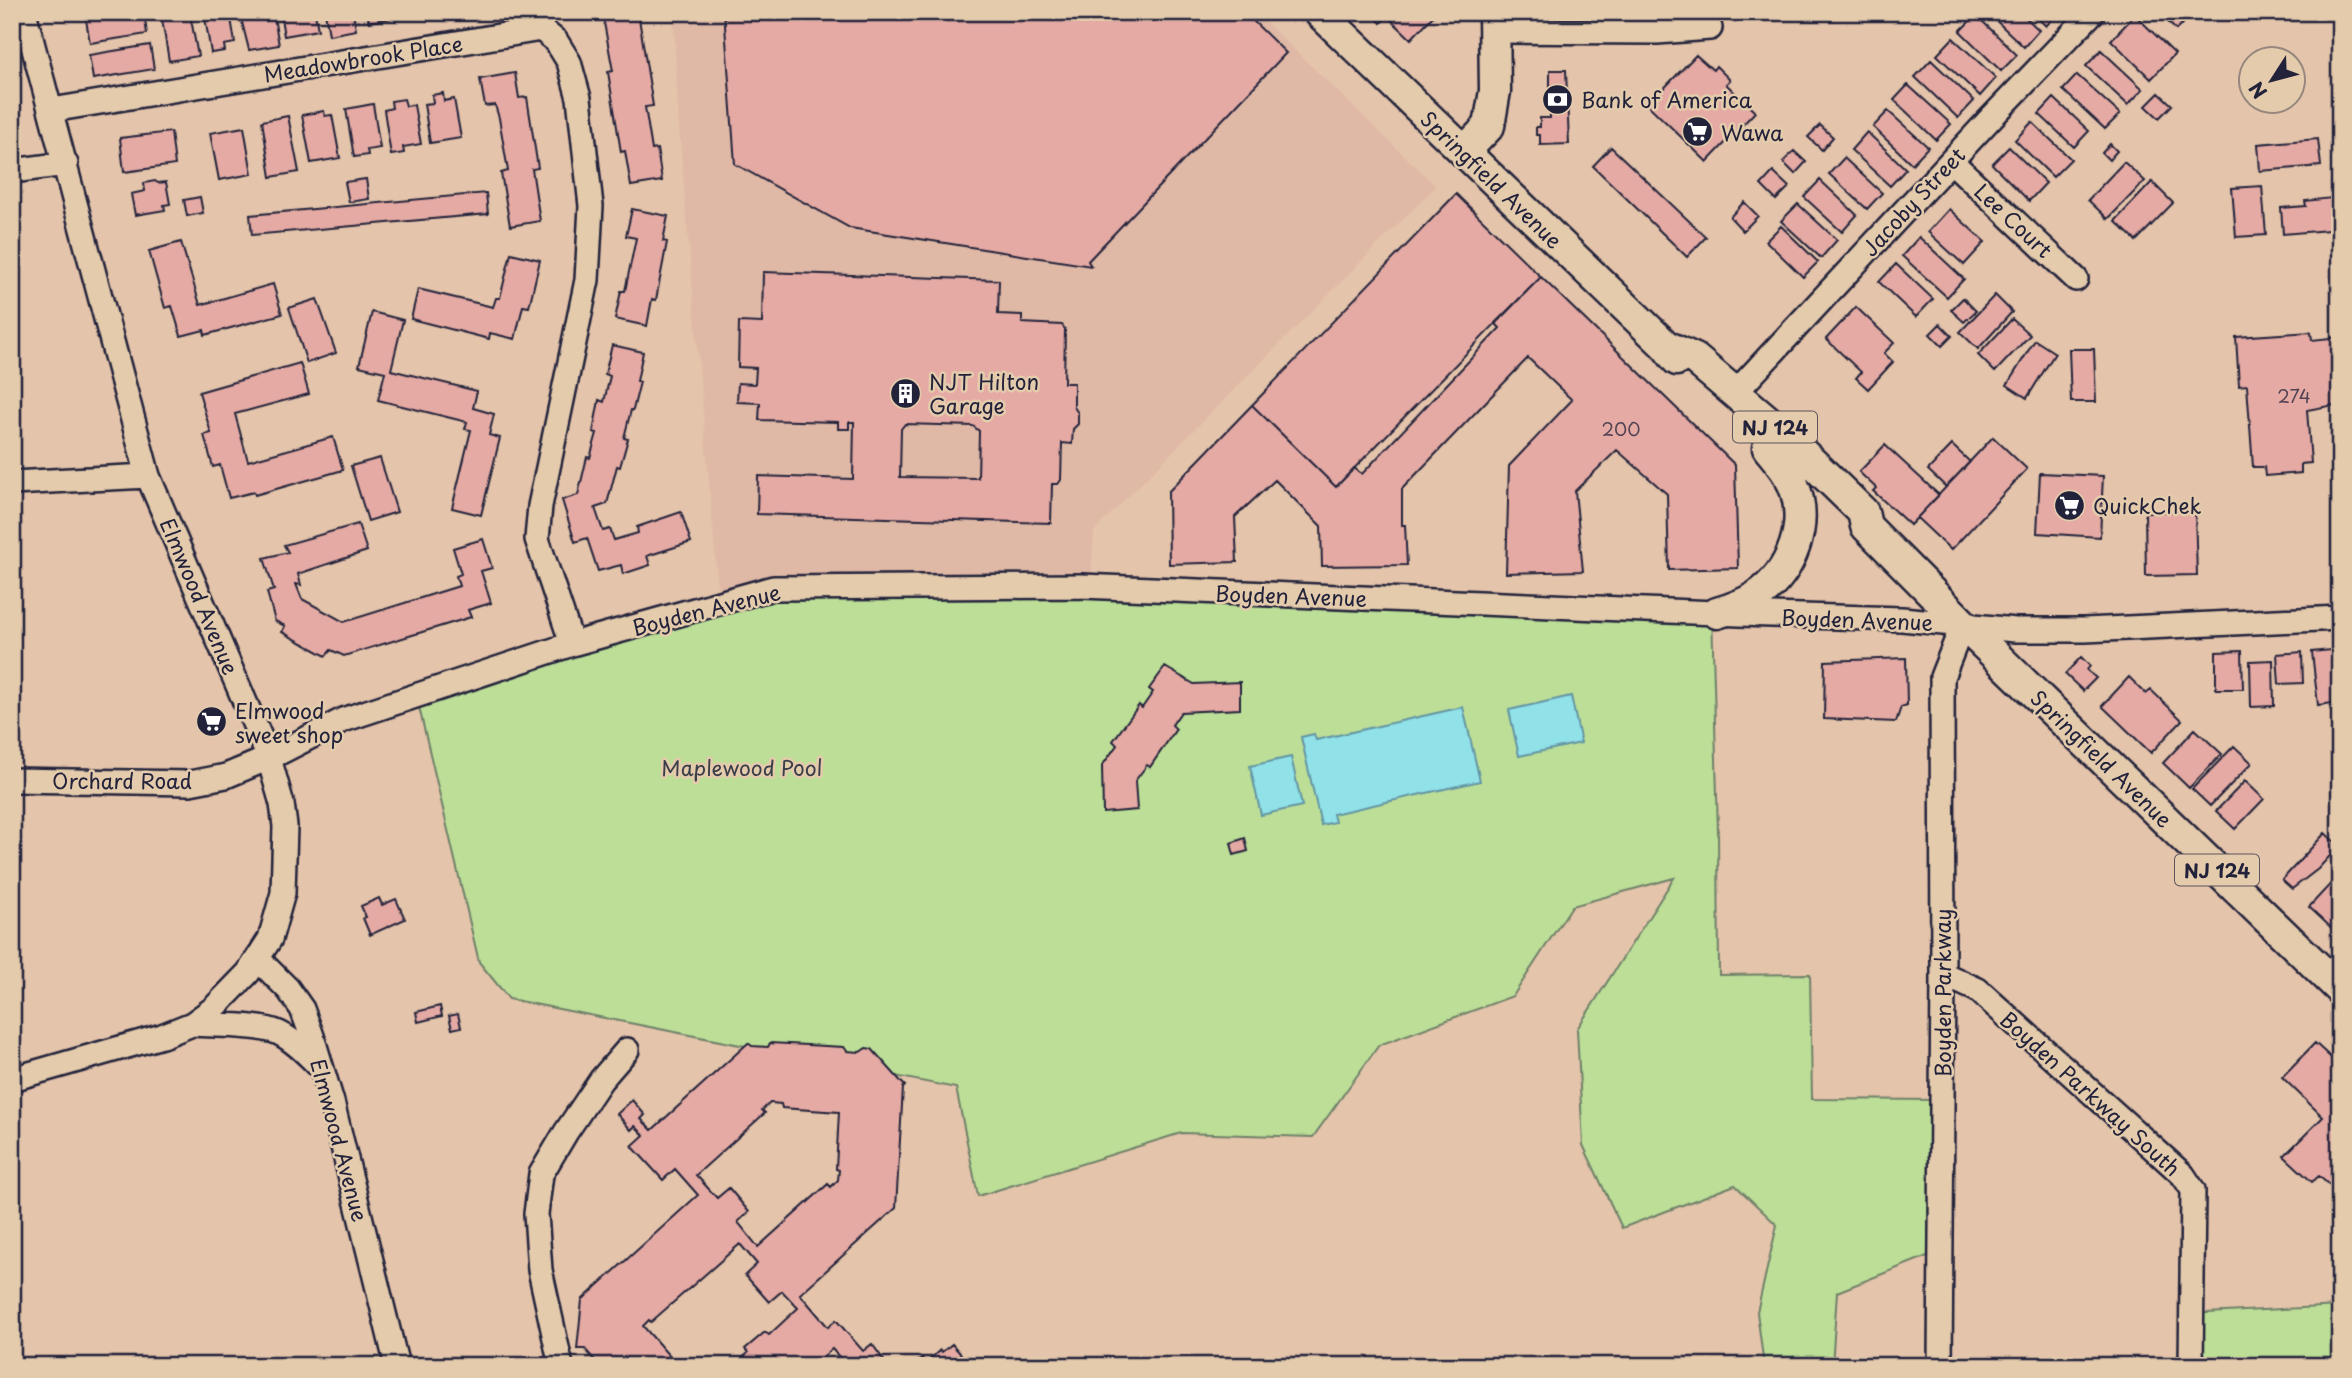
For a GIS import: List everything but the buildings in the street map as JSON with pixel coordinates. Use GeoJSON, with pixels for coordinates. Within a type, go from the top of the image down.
{"type":"FeatureCollection","features":[{"type":"Feature","properties":{"kind":"main road","name":"Springfield Avenue"},"geometry":{"type":"LineString","coordinates":[[1319,12],[1666,346],[1686,373],[1849,525],[1866,526]]}},
{"type":"Feature","properties":{"kind":"main road"},"geometry":{"type":"LineString","coordinates":[[1464,152],[1489,126],[1495,92],[1494,22]]}},
{"type":"Feature","properties":{"kind":"main road","name":"Springfield Avenue"},"geometry":{"type":"LineString","coordinates":[[1666,346],[1695,359],[1781,432],[1863,512],[1866,526],[1964,624],[2340,989]]}},
{"type":"Feature","properties":{"kind":"main road"},"geometry":{"type":"LineString","coordinates":[[1717,613],[1739,606],[1758,595],[1781,571],[1796,542],[1801,521],[1794,485],[1768,448]]}},
{"type":"Feature","properties":{"kind":"street","name":"Elmwood Avenue"},"geometry":{"type":"LineString","coordinates":[[24,12],[148,476],[270,758],[282,804],[286,847],[283,893],[270,939],[258,960],[288,989],[302,1009],[323,1070],[397,1366]]}},
{"type":"Feature","properties":{"kind":"street","name":"Jacoby Street"},"geometry":{"type":"LineString","coordinates":[[1735,393],[2093,12]]}},
{"type":"Feature","properties":{"kind":"street"},"geometry":{"type":"LineString","coordinates":[[1494,22],[1657,32],[1710,28]]}},
{"type":"Feature","properties":{"kind":"street","name":"Meadowbrook Place"},"geometry":{"type":"LineString","coordinates":[[52,110],[541,29],[556,41],[569,62],[579,98],[591,206],[587,280],[540,506],[537,539],[572,644]]}},
{"type":"Feature","properties":{"kind":"street","name":"Lee Court"},"geometry":{"type":"LineString","coordinates":[[1951,161],[2076,279]]}},
{"type":"Feature","properties":{"kind":"street"},"geometry":{"type":"LineString","coordinates":[[12,171],[66,164]]}},
{"type":"Feature","properties":{"kind":"street"},"geometry":{"type":"LineString","coordinates":[[12,483],[148,476]]}},
{"type":"Feature","properties":{"kind":"street","name":"Boyden Avenue"},"geometry":{"type":"LineString","coordinates":[[270,758],[343,720],[572,644],[773,587],[1076,586],[1902,619],[2015,630],[2085,630],[2340,618]]}},
{"type":"Feature","properties":{"kind":"street","name":"Boyden Parkway"},"geometry":{"type":"LineString","coordinates":[[1940,1366],[1942,677],[1964,624]]}},
{"type":"Feature","properties":{"kind":"street","name":"Orchard Road"},"geometry":{"type":"LineString","coordinates":[[12,780],[190,783],[226,776],[270,758]]}},
{"type":"Feature","properties":{"kind":"street"},"geometry":{"type":"LineString","coordinates":[[12,1079],[162,1036],[192,1024],[233,990],[258,960]]}},
{"type":"Feature","properties":{"kind":"street","name":"Boyden Parkway South"},"geometry":{"type":"LineString","coordinates":[[1943,974],[1978,990],[2183,1175],[2193,1190],[2191,1366]]}},
{"type":"Feature","properties":{"kind":"street"},"geometry":{"type":"LineString","coordinates":[[192,1024],[253,1027],[279,1032],[323,1070]]}},
{"type":"Feature","properties":{"kind":"street"},"geometry":{"type":"LineString","coordinates":[[561,1366],[540,1270],[536,1214],[541,1174],[601,1080],[627,1050]]}},
{"type":"Feature","properties":{"kind":"shaded area","name":"NJT Hilton Garage"},"geometry":{"type":"Polygon","coordinates":[[[673,12],[1255,12],[1436,186],[1094,531],[1090,595],[719,600],[679,129],[673,12]]]}},
{"type":"Feature","properties":{"kind":"green space","name":"Maplewood Pool"},"geometry":{"type":"Polygon","coordinates":[[[1090,595],[1712,612],[1719,975],[1810,974],[1812,1099],[1940,1100],[1940,1251],[1837,1292],[1832,1366],[1764,1366],[1757,1312],[1777,1225],[1735,1185],[1622,1228],[1583,1145],[1577,1029],[1674,878],[1572,906],[1513,996],[1379,1045],[1313,1137],[1181,1133],[978,1196],[956,1088],[509,999],[479,962],[415,690],[719,600],[1090,595]]]}},
{"type":"Feature","properties":{"kind":"green space"},"geometry":{"type":"Polygon","coordinates":[[[2340,1306],[2340,1366],[2189,1366],[2188,1314],[2340,1306]]]}},
{"type":"Feature","properties":{"kind":"water"},"geometry":{"type":"Polygon","coordinates":[[[1571,696],[1581,743],[1519,756],[1509,710],[1571,696]]]}},
{"type":"Feature","properties":{"kind":"water"},"geometry":{"type":"Polygon","coordinates":[[[1463,707],[1480,781],[1333,814],[1335,822],[1321,825],[1301,737],[1314,734],[1316,740],[1463,707]]]}},
{"type":"Feature","properties":{"kind":"water"},"geometry":{"type":"Polygon","coordinates":[[[1291,757],[1302,806],[1261,815],[1250,766],[1291,757]]]}},
{"type":"Feature","properties":{"kind":"place","name":"Bank of America"},"geometry":{"type":"Point","coordinates":[1558,99]}},
{"type":"Feature","properties":{"kind":"place","name":"Wawa"},"geometry":{"type":"Point","coordinates":[1698,132]}},
{"type":"Feature","properties":{"kind":"place","name":"NJT Hilton Garage"},"geometry":{"type":"Point","coordinates":[906,393]}},
{"type":"Feature","properties":{"kind":"place","name":"QuickChek"},"geometry":{"type":"Point","coordinates":[2070,505]}},
{"type":"Feature","properties":{"kind":"place","name":"Elmwood sweet shop"},"geometry":{"type":"Point","coordinates":[212,722]}}]}
